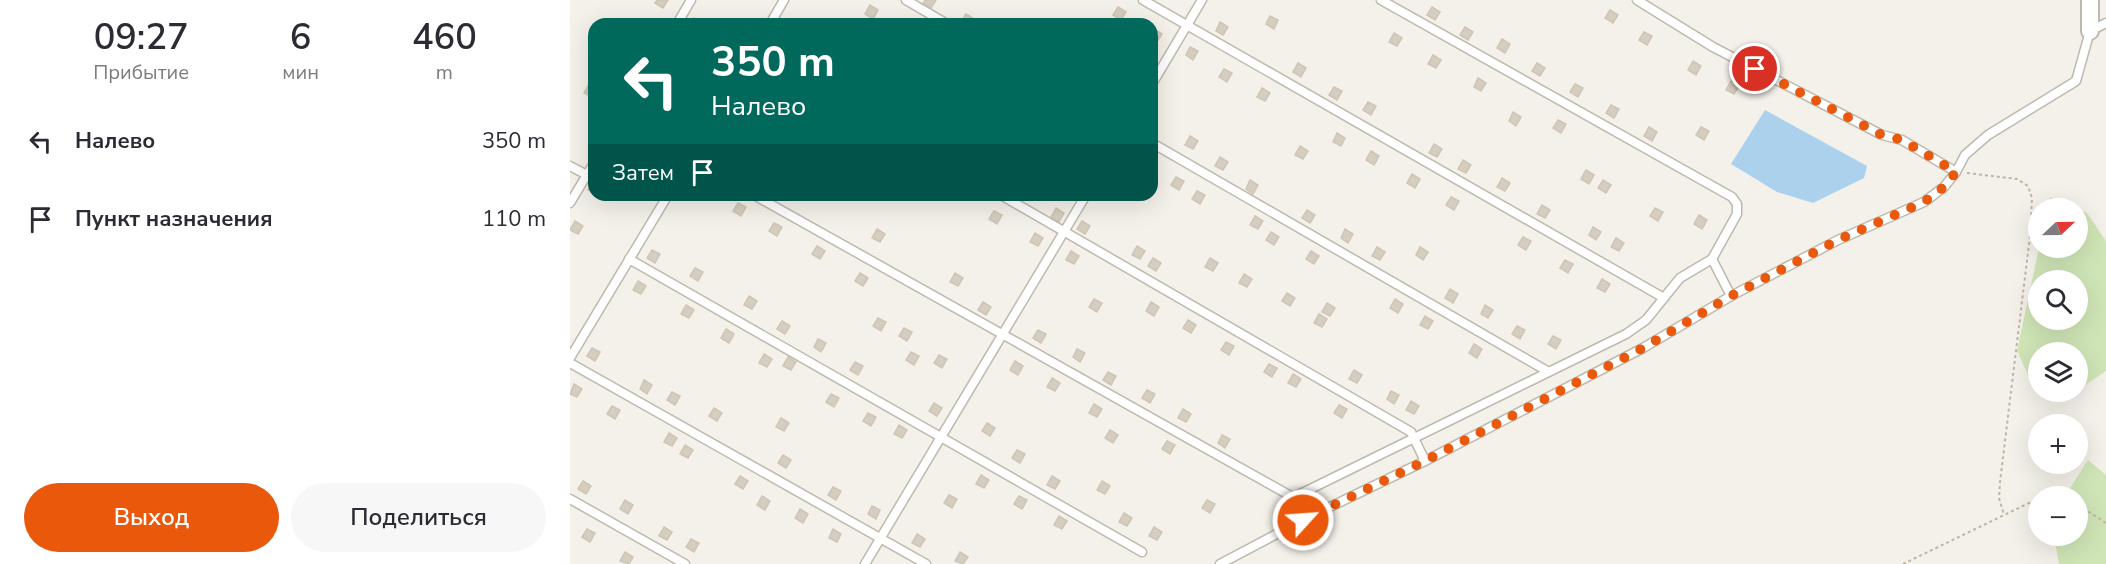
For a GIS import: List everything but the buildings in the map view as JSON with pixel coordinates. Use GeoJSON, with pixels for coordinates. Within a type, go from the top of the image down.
{"type":"FeatureCollection","features":[{"type":"Feature","properties":{"kind":"street"},"geometry":{"type":"LineString","coordinates":[[2090,0],[2090,31]]}},
{"type":"Feature","properties":{"kind":"lane"},"geometry":{"type":"LineString","coordinates":[[680,18],[691,0]]}},
{"type":"Feature","properties":{"kind":"lane"},"geometry":{"type":"LineString","coordinates":[[774,18],[784,0]]}},
{"type":"Feature","properties":{"kind":"lane"},"geometry":{"type":"LineString","coordinates":[[906,0],[937,18]]}},
{"type":"Feature","properties":{"kind":"lane"},"geometry":{"type":"LineString","coordinates":[[1143,0],[1664,298]]}},
{"type":"Feature","properties":{"kind":"lane"},"geometry":{"type":"LineString","coordinates":[[1158,74],[1202,0]]}},
{"type":"Feature","properties":{"kind":"lane"},"geometry":{"type":"LineString","coordinates":[[1292,498],[1626,334],[1646,320],[1680,278],[1712,259],[1737,214],[1737,204],[1732,197],[1381,0]]}},
{"type":"Feature","properties":{"kind":"lane"},"geometry":{"type":"LineString","coordinates":[[1637,0],[1713,47],[1882,135],[1902,140],[1956,172]]}},
{"type":"Feature","properties":{"kind":"lane"},"geometry":{"type":"LineString","coordinates":[[1220,564],[1643,348],[1731,296],[1838,240],[1924,202],[1944,187],[1956,172],[1965,155],[1988,135],[2076,81],[2090,31],[2106,23]]}},
{"type":"Feature","properties":{"kind":"lane"},"geometry":{"type":"LineString","coordinates":[[1158,146],[1547,371]]}},
{"type":"Feature","properties":{"kind":"lane"},"geometry":{"type":"LineString","coordinates":[[570,166],[587,175],[570,203]]}},
{"type":"Feature","properties":{"kind":"lane"},"geometry":{"type":"LineString","coordinates":[[570,358],[664,201]]}},
{"type":"Feature","properties":{"kind":"lane"},"geometry":{"type":"LineString","coordinates":[[765,201],[1292,498],[1299,505],[1303,520]]}},
{"type":"Feature","properties":{"kind":"lane"},"geometry":{"type":"LineString","coordinates":[[1012,201],[1411,432],[1425,461]]}},
{"type":"Feature","properties":{"kind":"lane"},"geometry":{"type":"LineString","coordinates":[[865,564],[1082,201]]}},
{"type":"Feature","properties":{"kind":"lane"},"geometry":{"type":"LineString","coordinates":[[629,259],[1142,552]]}},
{"type":"Feature","properties":{"kind":"lane"},"geometry":{"type":"LineString","coordinates":[[1712,259],[1731,296]]}},
{"type":"Feature","properties":{"kind":"lane"},"geometry":{"type":"LineString","coordinates":[[570,363],[926,564]]}},
{"type":"Feature","properties":{"kind":"lane"},"geometry":{"type":"LineString","coordinates":[[570,499],[685,564]]}},
{"type":"Feature","properties":{"kind":"path"},"geometry":{"type":"LineString","coordinates":[[1956,172],[2017,179],[2028,186],[2031,198],[2030,236],[2000,482],[1999,498],[2004,515]]}},
{"type":"Feature","properties":{"kind":"path"},"geometry":{"type":"LineString","coordinates":[[1903,564],[2028,504]]}},
{"type":"Feature","properties":{"kind":"path"},"geometry":{"type":"LineString","coordinates":[[2088,511],[2106,523]]}},
{"type":"Feature","properties":{"kind":"green space"},"geometry":{"type":"Polygon","coordinates":[[[2088,214],[2106,241],[2106,371],[2088,383],[2088,342],[2028,342],[2028,375],[2017,351],[2028,300],[2028,330],[2088,330],[2088,270],[2034,270],[2037,258],[2088,258],[2088,214]]]}},
{"type":"Feature","properties":{"kind":"green space"},"geometry":{"type":"Polygon","coordinates":[[[2088,460],[2106,475],[2106,564],[2059,564],[2056,546],[2088,546],[2088,486],[2071,486],[2079,474],[2088,474],[2088,460]]]}},
{"type":"Feature","properties":{"kind":"water"},"geometry":{"type":"Polygon","coordinates":[[[1765,110],[1867,166],[1864,178],[1813,203],[1777,192],[1731,164],[1765,110]]]}},
{"type":"Feature","properties":{"kind":"route"},"geometry":{"type":"LineString","coordinates":[[1303,520],[1425,461],[1643,348],[1731,296],[1838,240],[1924,202],[1944,187],[1956,172],[1902,140],[1882,135],[1755,69]]}}]}
